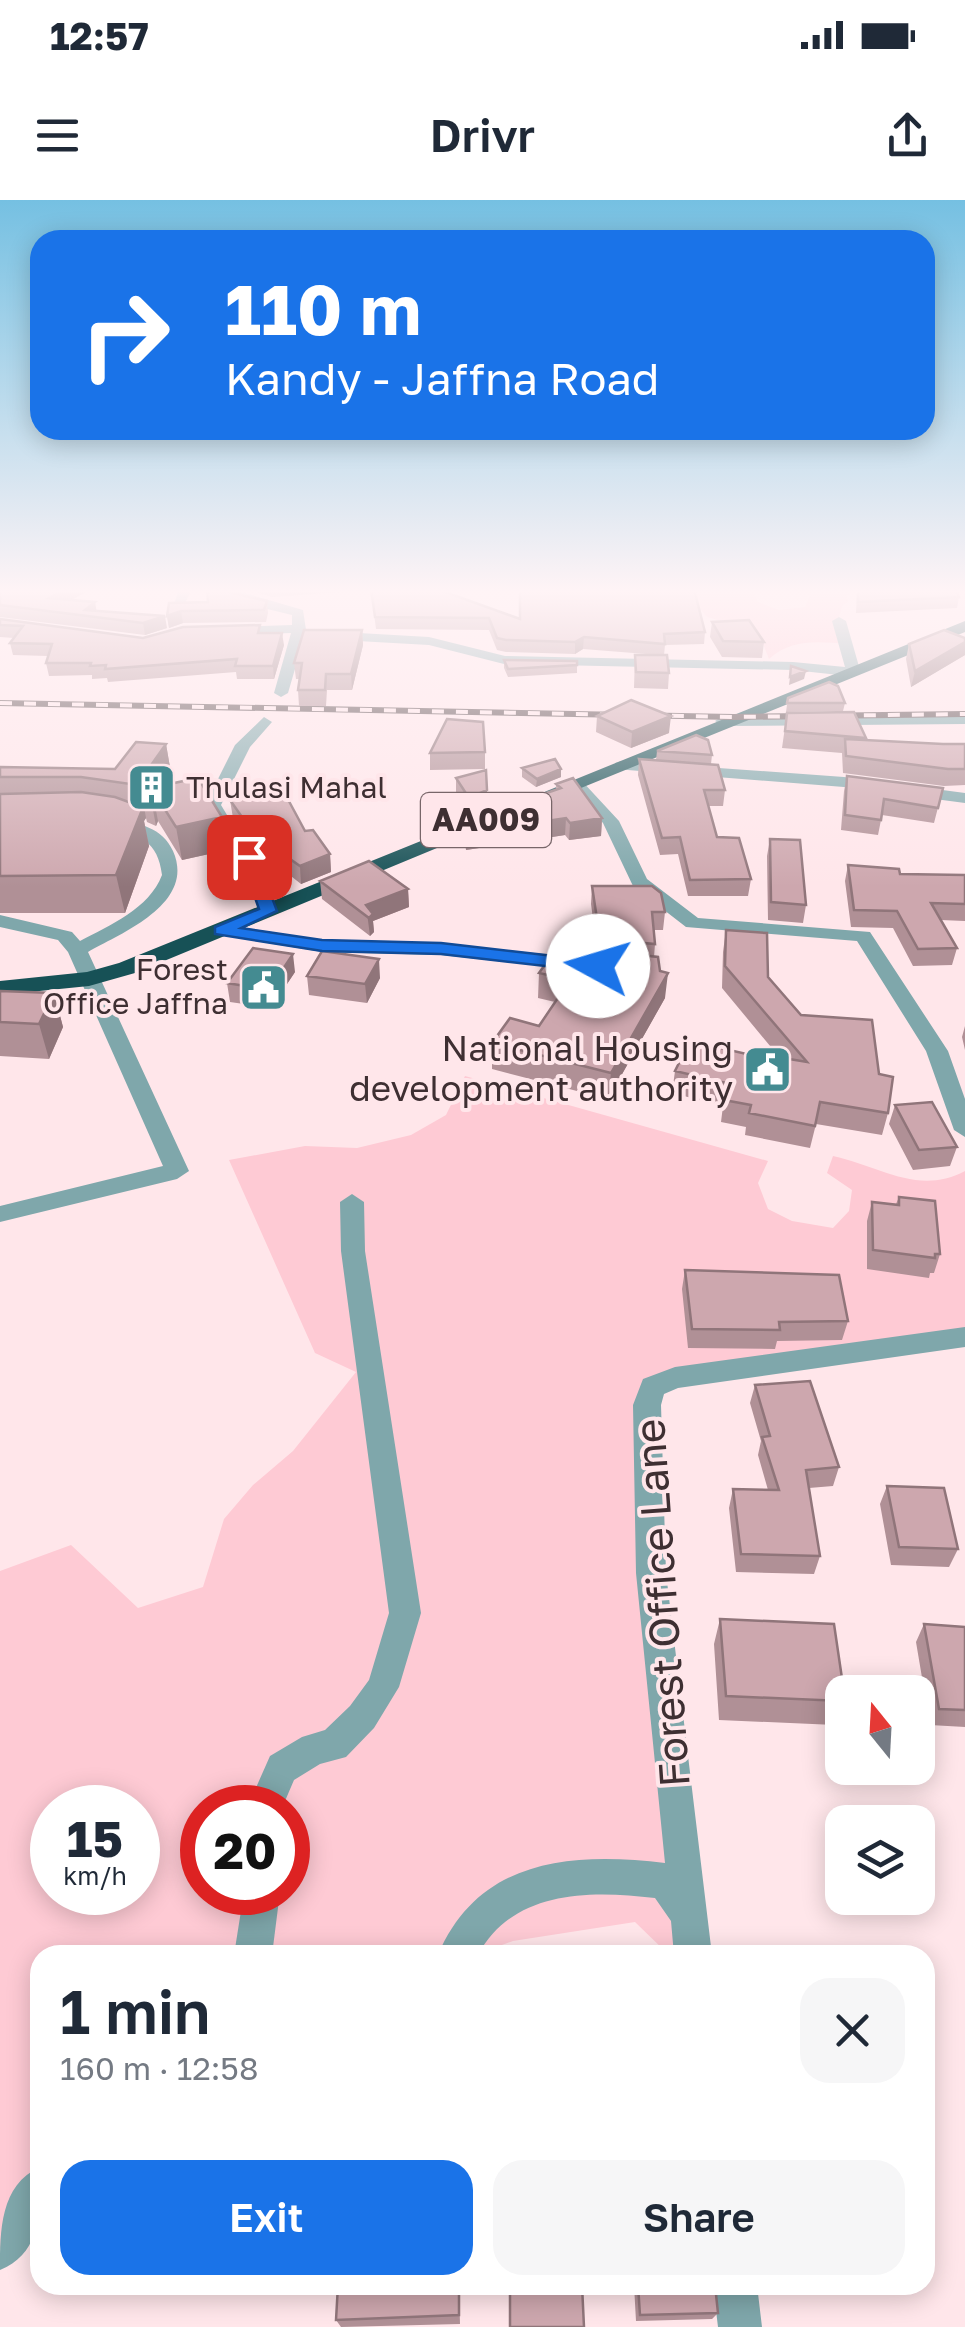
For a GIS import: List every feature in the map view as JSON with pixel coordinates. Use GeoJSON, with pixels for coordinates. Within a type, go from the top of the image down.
{"type":"FeatureCollection","features":[{"type":"Feature","properties":{"kind":"highway","name":"AA009"},"geometry":{"type":"LineString","coordinates":[[0,988],[89,979],[127,968],[807,688]]}},
{"type":"Feature","properties":{"kind":"street"},"geometry":{"type":"LineString","coordinates":[[723,721],[965,720]]}},
{"type":"Feature","properties":{"kind":"street"},"geometry":{"type":"LineString","coordinates":[[264,722],[243,746],[214,805],[235,843],[249,857],[268,911]]}},
{"type":"Feature","properties":{"kind":"street"},"geometry":{"type":"LineString","coordinates":[[621,766],[844,782],[965,798]]}},
{"type":"Feature","properties":{"kind":"street"},"geometry":{"type":"LineString","coordinates":[[575,783],[611,821],[639,882],[693,923],[863,936],[937,1051],[965,1130]]}},
{"type":"Feature","properties":{"kind":"street"},"geometry":{"type":"LineString","coordinates":[[77,950],[127,922],[162,896],[172,875],[164,846],[148,832],[122,825],[89,824]]}},
{"type":"Feature","properties":{"kind":"street"},"geometry":{"type":"LineString","coordinates":[[0,921],[65,936],[77,950],[178,1171],[0,1214]]}},
{"type":"Feature","properties":{"kind":"street"},"geometry":{"type":"LineString","coordinates":[[221,930],[322,946],[441,949],[598,966]]}},
{"type":"Feature","properties":{"kind":"street"},"geometry":{"type":"LineString","coordinates":[[274,1785],[282,1768],[314,1749],[334,1745],[362,1718],[383,1687],[405,1613],[392,1544],[353,1251],[352,1202]]}},
{"type":"Feature","properties":{"kind":"street","name":"Forest Office Lane"},"geometry":{"type":"LineString","coordinates":[[692,1945],[651,1573],[647,1405],[653,1387],[676,1378],[965,1337]]}},
{"type":"Feature","properties":{"kind":"street"},"geometry":{"type":"LineString","coordinates":[[467,1945],[488,1907],[534,1882],[612,1874],[665,1881],[689,1915]]}},
{"type":"Feature","properties":{"kind":"street"},"geometry":{"type":"LineString","coordinates":[[255,1945],[259,1915]]}},
{"type":"Feature","properties":{"kind":"street"},"geometry":{"type":"LineString","coordinates":[[0,2249],[30,2203]]}},
{"type":"Feature","properties":{"kind":"street"},"geometry":{"type":"LineString","coordinates":[[737,2295],[740,2327]]}},
{"type":"Feature","properties":{"kind":"shaded area"},"geometry":{"type":"Polygon","coordinates":[[[465,1076],[768,1161],[758,1183],[768,1209],[792,1221],[833,1228],[849,1211],[852,1190],[827,1173],[833,1156],[915,1180],[948,1178],[965,1171],[965,1337],[676,1378],[647,1405],[692,1945],[659,1945],[635,1922],[502,1945],[30,1945],[30,2203],[0,2249],[0,1571],[71,1545],[138,1608],[203,1587],[224,1519],[253,1485],[293,1451],[356,1372],[315,1353],[229,1160],[305,1146],[357,1148],[411,1135],[446,1115],[465,1076]]]}},
{"type":"Feature","properties":{"kind":"building"},"geometry":{"type":"Polygon","coordinates":[[[813,688],[839,688],[845,703],[787,703],[788,698],[813,688]]]}},
{"type":"Feature","properties":{"kind":"building"},"geometry":{"type":"Polygon","coordinates":[[[631,700],[671,716],[632,732],[597,716],[631,700]]]}},
{"type":"Feature","properties":{"kind":"building"},"geometry":{"type":"Polygon","coordinates":[[[854,712],[866,738],[785,731],[787,713],[854,712]]]}},
{"type":"Feature","properties":{"kind":"building"},"geometry":{"type":"Polygon","coordinates":[[[447,719],[483,722],[485,752],[430,753],[447,719]]]}},
{"type":"Feature","properties":{"kind":"building"},"geometry":{"type":"Polygon","coordinates":[[[696,735],[708,740],[712,755],[657,751],[696,735]]]}},
{"type":"Feature","properties":{"kind":"building"},"geometry":{"type":"Polygon","coordinates":[[[845,739],[965,744],[965,769],[846,756],[845,739]]]}},
{"type":"Feature","properties":{"kind":"building"},"geometry":{"type":"Polygon","coordinates":[[[136,742],[166,744],[137,785],[81,777],[0,777],[0,767],[115,769],[136,742]]]}},
{"type":"Feature","properties":{"kind":"building"},"geometry":{"type":"Polygon","coordinates":[[[555,759],[561,769],[537,779],[522,768],[555,759]]]}},
{"type":"Feature","properties":{"kind":"building"},"geometry":{"type":"Polygon","coordinates":[[[639,759],[718,765],[725,790],[704,790],[717,837],[739,838],[751,879],[690,880],[680,837],[662,838],[639,759]]]}},
{"type":"Feature","properties":{"kind":"building"},"geometry":{"type":"Polygon","coordinates":[[[486,770],[487,790],[469,798],[456,778],[486,770]]]}},
{"type":"Feature","properties":{"kind":"building"},"geometry":{"type":"Polygon","coordinates":[[[847,776],[943,788],[938,808],[884,799],[881,820],[845,815],[847,776]]]}},
{"type":"Feature","properties":{"kind":"building"},"geometry":{"type":"Polygon","coordinates":[[[198,778],[222,817],[176,827],[152,789],[150,794],[141,790],[198,778]]]}},
{"type":"Feature","properties":{"kind":"building"},"geometry":{"type":"Polygon","coordinates":[[[573,778],[602,818],[570,823],[566,818],[466,833],[463,822],[561,788],[556,784],[573,778]]]}},
{"type":"Feature","properties":{"kind":"building"},"geometry":{"type":"Polygon","coordinates":[[[81,792],[115,797],[142,810],[116,875],[0,876],[0,794],[81,792]]]}},
{"type":"Feature","properties":{"kind":"building"},"geometry":{"type":"Polygon","coordinates":[[[284,792],[305,831],[313,830],[330,854],[300,866],[276,852],[258,825],[249,827],[230,800],[284,792]]]}},
{"type":"Feature","properties":{"kind":"building"},"geometry":{"type":"Polygon","coordinates":[[[770,839],[800,840],[806,905],[771,902],[770,839]]]}},
{"type":"Feature","properties":{"kind":"building"},"geometry":{"type":"Polygon","coordinates":[[[369,861],[408,889],[366,905],[373,914],[369,918],[320,881],[369,861]]]}},
{"type":"Feature","properties":{"kind":"building"},"geometry":{"type":"Polygon","coordinates":[[[848,865],[899,869],[900,874],[965,875],[965,904],[931,903],[957,948],[918,949],[897,911],[854,910],[848,865]]]}},
{"type":"Feature","properties":{"kind":"building"},"geometry":{"type":"Polygon","coordinates":[[[592,886],[652,886],[661,893],[665,912],[652,912],[655,944],[592,938],[591,919],[597,919],[592,886]]]}},
{"type":"Feature","properties":{"kind":"building"},"geometry":{"type":"Polygon","coordinates":[[[726,930],[767,933],[768,977],[801,1015],[872,1020],[879,1074],[893,1077],[888,1113],[820,1102],[815,1126],[749,1113],[751,1105],[724,1100],[730,1084],[675,1071],[690,1041],[764,1058],[765,1055],[807,1062],[725,966],[726,930]]]}},
{"type":"Feature","properties":{"kind":"building"},"geometry":{"type":"Polygon","coordinates":[[[253,948],[293,954],[269,990],[227,983],[253,948]]]}},
{"type":"Feature","properties":{"kind":"building"},"geometry":{"type":"Polygon","coordinates":[[[557,948],[594,956],[594,950],[658,957],[660,971],[668,973],[611,1073],[492,1043],[510,1018],[539,1026],[570,980],[539,973],[557,948]]]}},
{"type":"Feature","properties":{"kind":"building"},"geometry":{"type":"Polygon","coordinates":[[[322,951],[379,959],[365,984],[307,976],[322,951]]]}},
{"type":"Feature","properties":{"kind":"building"},"geometry":{"type":"Polygon","coordinates":[[[0,991],[54,993],[39,1024],[0,1022],[0,991]]]}},
{"type":"Feature","properties":{"kind":"building"},"geometry":{"type":"Polygon","coordinates":[[[932,1102],[957,1147],[919,1150],[895,1105],[932,1102]]]}},
{"type":"Feature","properties":{"kind":"building"},"geometry":{"type":"Polygon","coordinates":[[[899,1197],[935,1201],[940,1254],[935,1254],[935,1258],[873,1250],[872,1202],[899,1205],[899,1197]]]}},
{"type":"Feature","properties":{"kind":"building"},"geometry":{"type":"Polygon","coordinates":[[[685,1270],[839,1275],[848,1321],[779,1322],[780,1330],[692,1329],[685,1270]]]}},
{"type":"Feature","properties":{"kind":"building"},"geometry":{"type":"Polygon","coordinates":[[[810,1381],[839,1467],[806,1470],[820,1556],[741,1554],[733,1489],[779,1490],[762,1437],[770,1436],[755,1385],[810,1381]]]}},
{"type":"Feature","properties":{"kind":"building"},"geometry":{"type":"Polygon","coordinates":[[[887,1486],[944,1488],[958,1549],[899,1547],[887,1486]]]}},
{"type":"Feature","properties":{"kind":"building"},"geometry":{"type":"Polygon","coordinates":[[[720,1619],[834,1624],[842,1675],[825,1675],[825,1700],[726,1696],[720,1619]]]}},
{"type":"Feature","properties":{"kind":"building"},"geometry":{"type":"Polygon","coordinates":[[[924,1624],[965,1627],[965,1710],[939,1709],[924,1624]]]}},
{"type":"Feature","properties":{"kind":"building"},"geometry":{"type":"Polygon","coordinates":[[[337,2295],[459,2295],[459,2315],[336,2320],[337,2295]]]}},
{"type":"Feature","properties":{"kind":"building"},"geometry":{"type":"Polygon","coordinates":[[[510,2295],[582,2295],[584,2327],[510,2327],[510,2295]]]}},
{"type":"Feature","properties":{"kind":"building"},"geometry":{"type":"Polygon","coordinates":[[[639,2295],[716,2295],[718,2313],[640,2315],[639,2295]]]}},
{"type":"Feature","properties":{"kind":"railway"},"geometry":{"type":"LineString","coordinates":[[0,703],[733,717],[965,714]]}},
{"type":"Feature","properties":{"kind":"place","name":"Thulasi Mahal"},"geometry":{"type":"Point","coordinates":[151,788]}},
{"type":"Feature","properties":{"kind":"place","name":"Forest Office Jaffna"},"geometry":{"type":"Point","coordinates":[263,987]}},
{"type":"Feature","properties":{"kind":"place","name":"National Housing development authority"},"geometry":{"type":"Point","coordinates":[768,1069]}},
{"type":"Feature","properties":{"kind":"route"},"geometry":{"type":"LineString","coordinates":[[249,857],[268,911],[221,930],[322,946],[441,949],[598,966]]}}]}
